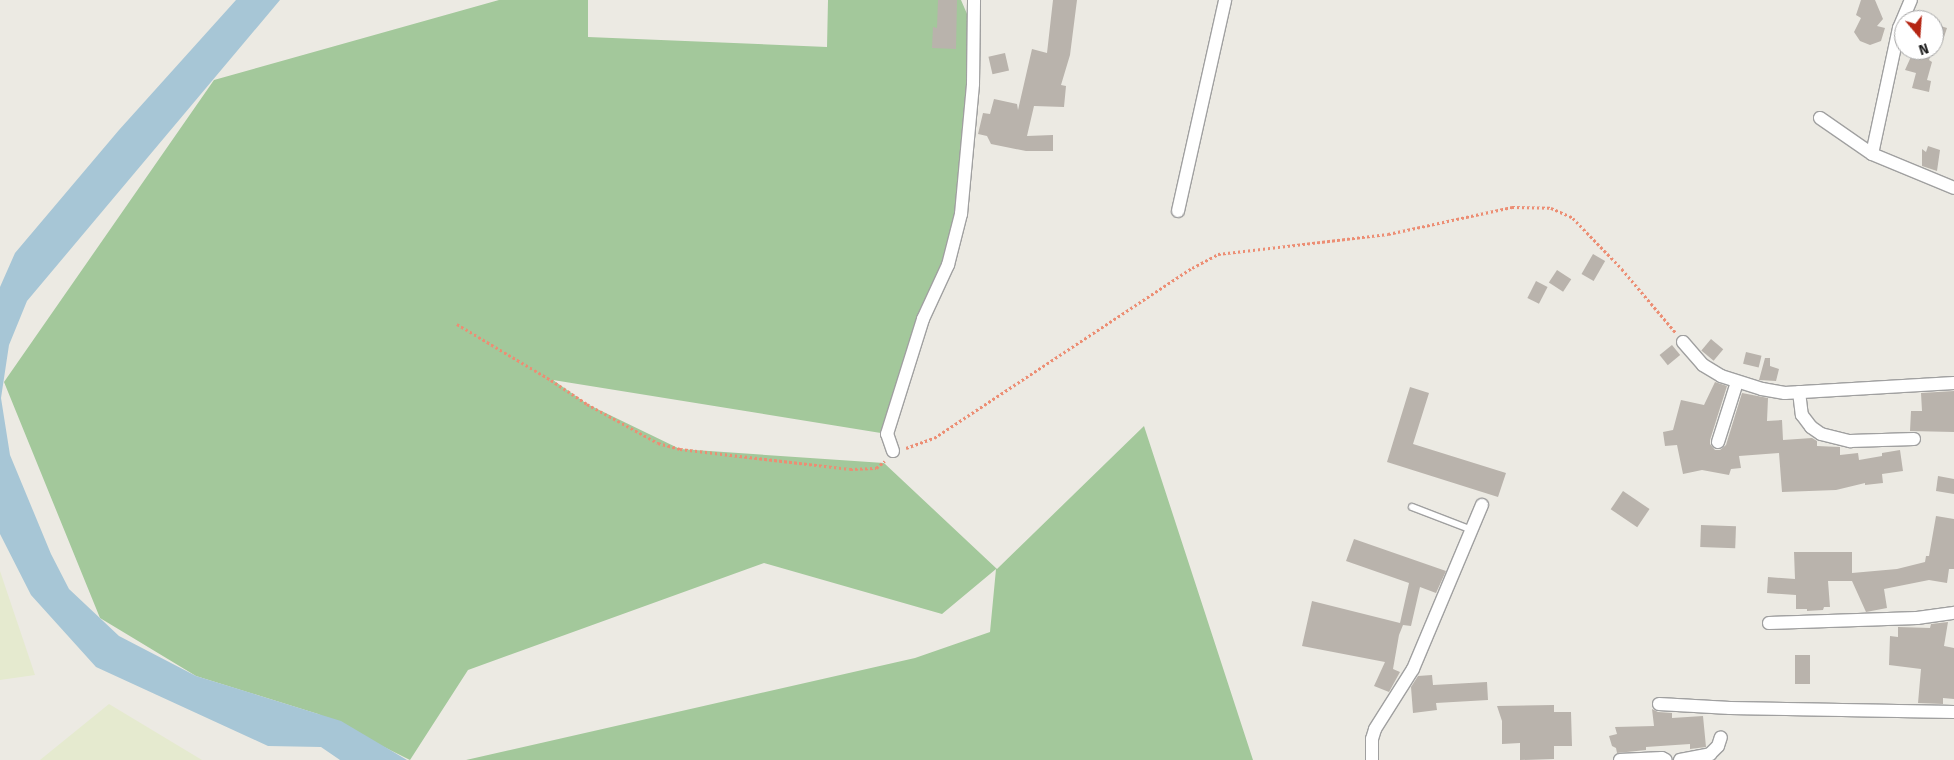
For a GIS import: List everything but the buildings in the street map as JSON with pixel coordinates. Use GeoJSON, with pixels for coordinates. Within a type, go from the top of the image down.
{"type":"FeatureCollection","features":[{"type":"Feature","properties":{"kind":"street"},"geometry":{"type":"LineString","coordinates":[[893,451],[887,434],[923,319],[948,265],[962,214],[973,84],[974,0]]}},
{"type":"Feature","properties":{"kind":"street"},"geometry":{"type":"LineString","coordinates":[[1178,211],[1226,0]]}},
{"type":"Feature","properties":{"kind":"street"},"geometry":{"type":"LineString","coordinates":[[1872,154],[1899,28],[1911,0]]}},
{"type":"Feature","properties":{"kind":"street"},"geometry":{"type":"LineString","coordinates":[[1820,118],[1872,154],[1954,188]]}},
{"type":"Feature","properties":{"kind":"street"},"geometry":{"type":"LineString","coordinates":[[1683,342],[1703,364],[1721,376],[1737,382],[1784,393],[1954,383]]}},
{"type":"Feature","properties":{"kind":"street"},"geometry":{"type":"LineString","coordinates":[[1718,442],[1737,382]]}},
{"type":"Feature","properties":{"kind":"street"},"geometry":{"type":"LineString","coordinates":[[1799,392],[1802,415],[1810,427],[1821,434],[1850,441],[1914,439]]}},
{"type":"Feature","properties":{"kind":"street"},"geometry":{"type":"LineString","coordinates":[[1372,760],[1372,739],[1375,729],[1413,668],[1482,505]]}},
{"type":"Feature","properties":{"kind":"street"},"geometry":{"type":"LineString","coordinates":[[1770,623],[1917,618],[1954,613]]}},
{"type":"Feature","properties":{"kind":"street"},"geometry":{"type":"LineString","coordinates":[[1659,704],[1730,708],[1954,712]]}},
{"type":"Feature","properties":{"kind":"street"},"geometry":{"type":"LineString","coordinates":[[1680,760],[1710,754],[1715,750],[1721,738]]}},
{"type":"Feature","properties":{"kind":"street"},"geometry":{"type":"LineString","coordinates":[[1620,760],[1662,758],[1666,760]]}},
{"type":"Feature","properties":{"kind":"lane"},"geometry":{"type":"LineString","coordinates":[[1412,507],[1472,530]]}},
{"type":"Feature","properties":{"kind":"path"},"geometry":{"type":"LineString","coordinates":[[457,324],[551,380],[587,404],[658,443],[680,449],[850,469],[880,466],[893,451],[934,438],[1185,272],[1218,254],[1388,234],[1504,209],[1537,206],[1551,208],[1573,218],[1622,269],[1683,342]]}},
{"type":"Feature","properties":{"kind":"green space"},"geometry":{"type":"Polygon","coordinates":[[[499,0],[588,0],[588,37],[827,47],[828,0],[961,0],[974,30],[956,237],[887,434],[553,380],[587,404],[680,449],[884,463],[997,569],[1144,426],[1253,760],[466,760],[915,658],[990,632],[996,569],[942,614],[764,563],[468,670],[410,760],[318,714],[196,676],[100,618],[4,382],[214,80],[499,0]]]}},
{"type":"Feature","properties":{"kind":"green space"},"geometry":{"type":"Polygon","coordinates":[[[0,571],[35,675],[0,680],[0,571]]]}},
{"type":"Feature","properties":{"kind":"green space"},"geometry":{"type":"Polygon","coordinates":[[[109,704],[202,760],[40,760],[109,704]]]}},
{"type":"Feature","properties":{"kind":"water"},"geometry":{"type":"Polygon","coordinates":[[[236,0],[280,0],[27,301],[9,345],[1,398],[10,455],[51,554],[69,589],[119,636],[196,676],[341,721],[407,760],[340,760],[321,747],[268,746],[96,667],[31,595],[0,534],[0,287],[15,253],[119,130],[236,0]]]}}]}
